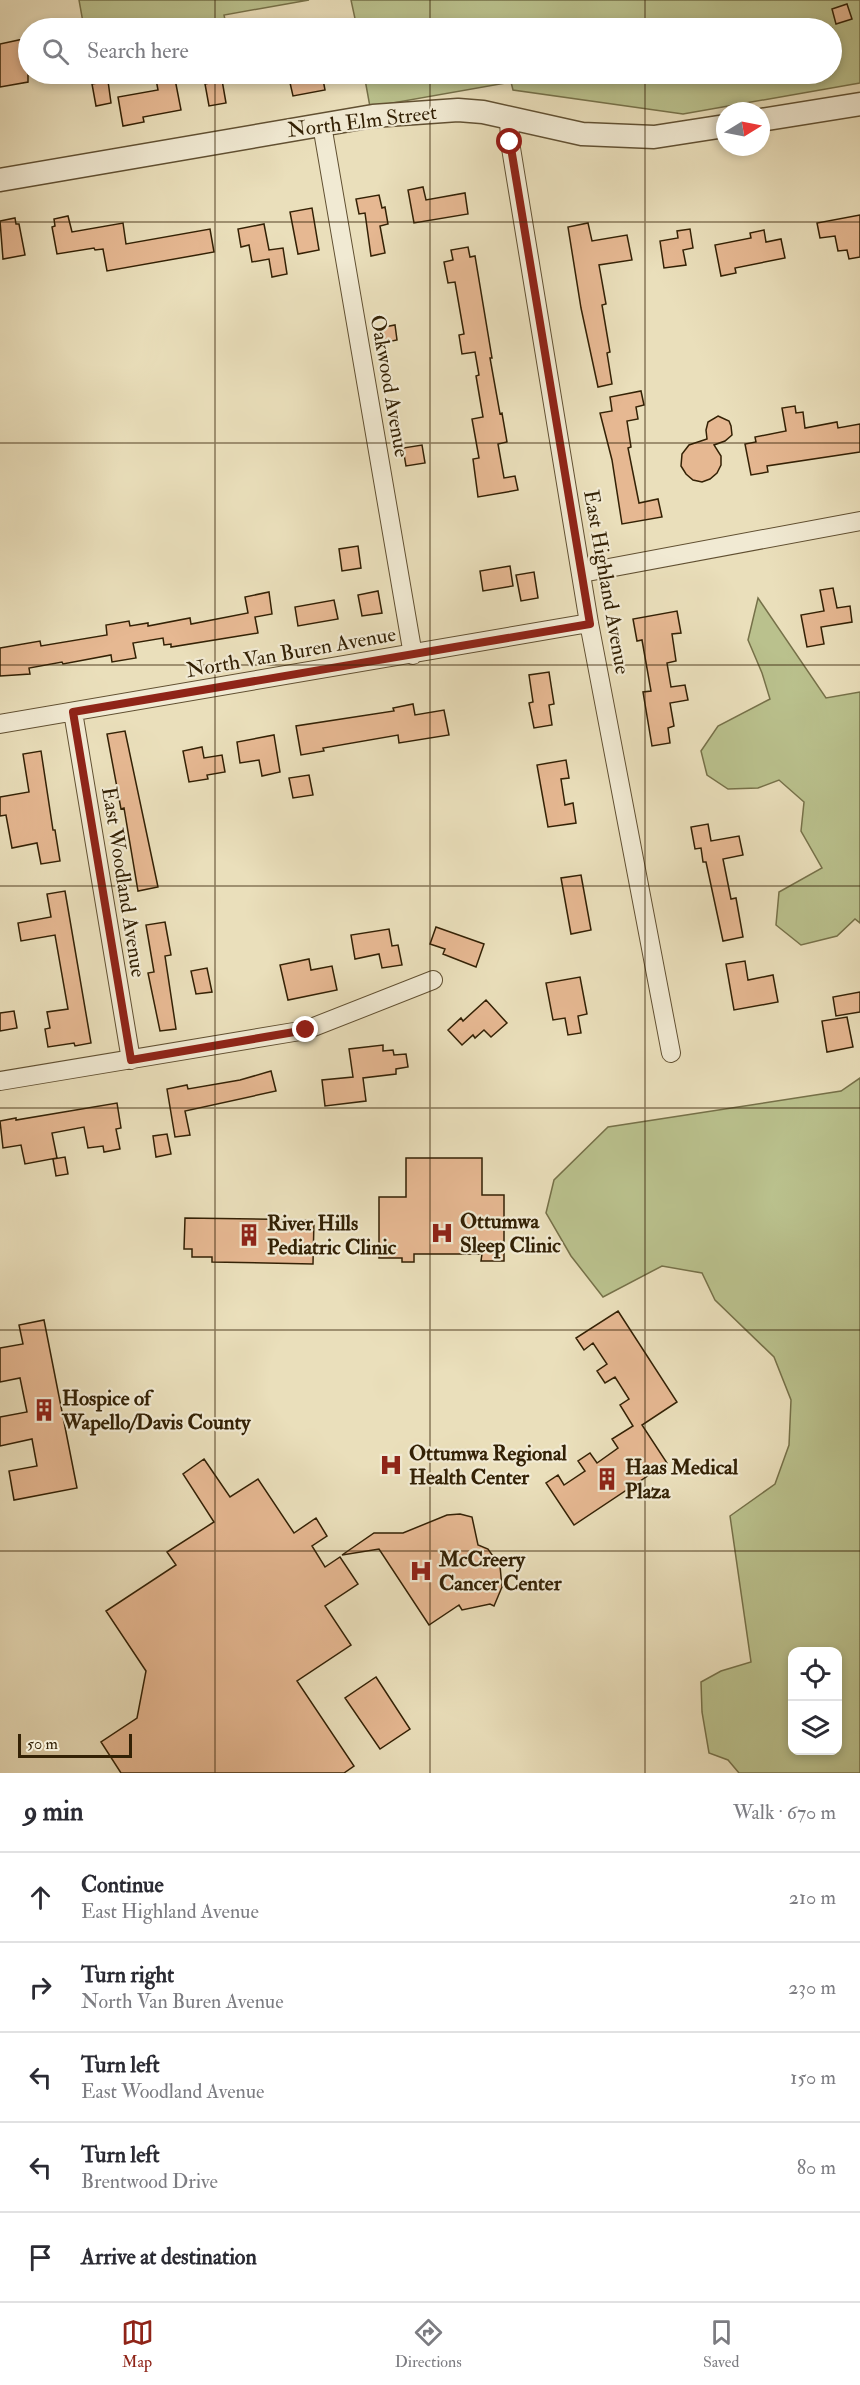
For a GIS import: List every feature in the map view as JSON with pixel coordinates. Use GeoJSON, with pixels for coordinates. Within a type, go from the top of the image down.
{"type":"FeatureCollection","features":[{"type":"Feature","properties":{"kind":"street"},"geometry":{"type":"LineString","coordinates":[[770,119],[860,104]]}},
{"type":"Feature","properties":{"kind":"street","name":"North Elm Street"},"geometry":{"type":"LineString","coordinates":[[0,180],[373,116],[458,110],[582,134],[654,137],[716,127]]}},
{"type":"Feature","properties":{"kind":"street","name":"East Highland Avenue"},"geometry":{"type":"LineString","coordinates":[[508,118],[510,142],[590,624],[671,1053]]}},
{"type":"Feature","properties":{"kind":"street","name":"Oakwood Avenue"},"geometry":{"type":"LineString","coordinates":[[322,125],[413,655]]}},
{"type":"Feature","properties":{"kind":"street"},"geometry":{"type":"LineString","coordinates":[[582,573],[860,521]]}},
{"type":"Feature","properties":{"kind":"street","name":"North Van Buren Avenue"},"geometry":{"type":"LineString","coordinates":[[0,724],[590,624]]}},
{"type":"Feature","properties":{"kind":"street","name":"East Woodland Avenue"},"geometry":{"type":"LineString","coordinates":[[73,712],[131,1060]]}},
{"type":"Feature","properties":{"kind":"street"},"geometry":{"type":"LineString","coordinates":[[0,1081],[306,1030],[433,980]]}},
{"type":"Feature","properties":{"kind":"green space"},"geometry":{"type":"Polygon","coordinates":[[[79,0],[309,0],[224,15],[225,18],[82,18],[79,0]]]}},
{"type":"Feature","properties":{"kind":"green space"},"geometry":{"type":"Polygon","coordinates":[[[351,0],[860,0],[860,83],[752,102],[716,102],[716,108],[683,114],[513,90],[512,84],[842,84],[842,18],[355,18],[351,0]]]}},
{"type":"Feature","properties":{"kind":"green space"},"geometry":{"type":"Polygon","coordinates":[[[366,84],[500,84],[370,107],[366,84]]]}},
{"type":"Feature","properties":{"kind":"green space"},"geometry":{"type":"Polygon","coordinates":[[[758,598],[826,698],[860,692],[860,923],[855,919],[837,936],[801,945],[776,925],[779,892],[822,868],[801,831],[804,802],[779,780],[758,788],[728,789],[707,775],[701,751],[718,726],[770,699],[748,640],[758,598]]]}},
{"type":"Feature","properties":{"kind":"green space"},"geometry":{"type":"Polygon","coordinates":[[[860,1078],[860,1773],[739,1773],[728,1760],[709,1753],[702,1712],[701,1682],[721,1671],[751,1662],[730,1516],[775,1484],[789,1445],[791,1400],[774,1357],[715,1300],[702,1273],[662,1266],[603,1297],[571,1256],[546,1213],[554,1180],[608,1127],[841,1091],[860,1078]]]}},
{"type":"Feature","properties":{"kind":"building"},"geometry":{"type":"Polygon","coordinates":[[[847,4],[852,19],[842,22],[842,18],[834,18],[832,9],[847,4]]]}},
{"type":"Feature","properties":{"kind":"building"},"geometry":{"type":"Polygon","coordinates":[[[18,40],[18,84],[0,87],[0,44],[18,40]]]}},
{"type":"Feature","properties":{"kind":"building"},"geometry":{"type":"Polygon","coordinates":[[[92,84],[108,84],[111,103],[96,106],[92,84]]]}},
{"type":"Feature","properties":{"kind":"building"},"geometry":{"type":"Polygon","coordinates":[[[157,84],[176,84],[181,110],[143,117],[144,122],[123,126],[118,97],[158,90],[157,84]]]}},
{"type":"Feature","properties":{"kind":"building"},"geometry":{"type":"Polygon","coordinates":[[[205,84],[223,84],[226,103],[209,106],[205,84]]]}},
{"type":"Feature","properties":{"kind":"building"},"geometry":{"type":"Polygon","coordinates":[[[290,84],[324,84],[325,90],[293,96],[290,84]]]}},
{"type":"Feature","properties":{"kind":"building"},"geometry":{"type":"Polygon","coordinates":[[[423,187],[426,200],[465,193],[468,214],[414,223],[408,190],[423,187]]]}},
{"type":"Feature","properties":{"kind":"building"},"geometry":{"type":"Polygon","coordinates":[[[379,195],[382,208],[385,207],[388,224],[380,226],[385,253],[371,256],[365,213],[359,214],[356,199],[379,195]]]}},
{"type":"Feature","properties":{"kind":"building"},"geometry":{"type":"Polygon","coordinates":[[[312,208],[319,250],[298,254],[290,212],[312,208]]]}},
{"type":"Feature","properties":{"kind":"building"},"geometry":{"type":"Polygon","coordinates":[[[860,215],[860,257],[849,259],[847,250],[838,251],[835,236],[820,238],[817,223],[860,215]]]}},
{"type":"Feature","properties":{"kind":"building"},"geometry":{"type":"Polygon","coordinates":[[[68,216],[72,232],[123,223],[126,244],[210,229],[214,252],[107,271],[103,249],[95,250],[94,248],[57,254],[52,227],[55,226],[54,219],[68,216]]]}},
{"type":"Feature","properties":{"kind":"building"},"geometry":{"type":"Polygon","coordinates":[[[15,218],[16,224],[19,224],[25,255],[3,259],[0,221],[15,218]]]}},
{"type":"Feature","properties":{"kind":"building"},"geometry":{"type":"Polygon","coordinates":[[[588,223],[592,241],[627,235],[632,260],[599,265],[606,304],[602,305],[610,352],[607,353],[612,384],[598,387],[581,308],[568,227],[588,223]]]}},
{"type":"Feature","properties":{"kind":"building"},"geometry":{"type":"Polygon","coordinates":[[[264,224],[269,250],[283,248],[287,274],[272,277],[269,259],[252,262],[249,245],[241,247],[238,229],[264,224]]]}},
{"type":"Feature","properties":{"kind":"building"},"geometry":{"type":"Polygon","coordinates":[[[690,229],[693,248],[683,250],[686,265],[664,268],[660,241],[678,238],[677,231],[690,229]]]}},
{"type":"Feature","properties":{"kind":"building"},"geometry":{"type":"Polygon","coordinates":[[[764,230],[766,242],[781,239],[785,258],[735,268],[736,273],[721,276],[715,245],[751,238],[750,233],[764,230]]]}},
{"type":"Feature","properties":{"kind":"building"},"geometry":{"type":"Polygon","coordinates":[[[468,247],[470,257],[475,256],[492,358],[490,358],[507,442],[498,444],[504,478],[515,476],[518,490],[478,497],[473,459],[479,458],[472,419],[483,417],[476,376],[479,375],[475,352],[462,354],[459,335],[464,334],[455,282],[448,283],[444,262],[453,260],[451,250],[468,247]]]}},
{"type":"Feature","properties":{"kind":"building"},"geometry":{"type":"Polygon","coordinates":[[[395,325],[397,340],[382,343],[379,328],[395,325]]]}},
{"type":"Feature","properties":{"kind":"building"},"geometry":{"type":"Polygon","coordinates":[[[641,391],[644,405],[636,407],[638,419],[627,421],[631,447],[628,448],[639,503],[658,499],[662,517],[622,524],[612,460],[600,413],[612,411],[610,397],[641,391]]]}},
{"type":"Feature","properties":{"kind":"building"},"geometry":{"type":"Polygon","coordinates":[[[795,406],[796,413],[803,412],[805,428],[837,422],[838,428],[860,424],[860,452],[767,466],[768,472],[751,475],[745,444],[756,442],[755,437],[786,431],[782,408],[795,406]]]}},
{"type":"Feature","properties":{"kind":"building"},"geometry":{"type":"Polygon","coordinates":[[[718,416],[729,421],[732,435],[725,441],[714,445],[721,456],[721,465],[710,479],[702,482],[693,480],[681,466],[682,454],[689,445],[707,439],[708,422],[718,416]]]}},
{"type":"Feature","properties":{"kind":"building"},"geometry":{"type":"Polygon","coordinates":[[[422,445],[425,463],[406,466],[403,448],[422,445]]]}},
{"type":"Feature","properties":{"kind":"building"},"geometry":{"type":"Polygon","coordinates":[[[358,546],[361,568],[342,571],[339,549],[358,546]]]}},
{"type":"Feature","properties":{"kind":"building"},"geometry":{"type":"Polygon","coordinates":[[[510,566],[513,586],[483,591],[480,571],[510,566]]]}},
{"type":"Feature","properties":{"kind":"building"},"geometry":{"type":"Polygon","coordinates":[[[534,572],[538,598],[521,601],[516,575],[534,572]]]}},
{"type":"Feature","properties":{"kind":"building"},"geometry":{"type":"Polygon","coordinates":[[[833,588],[837,608],[850,606],[852,622],[821,627],[824,644],[807,647],[801,615],[824,611],[820,590],[833,588]]]}},
{"type":"Feature","properties":{"kind":"building"},"geometry":{"type":"Polygon","coordinates":[[[378,591],[382,613],[362,616],[358,595],[378,591]]]}},
{"type":"Feature","properties":{"kind":"building"},"geometry":{"type":"Polygon","coordinates":[[[269,592],[272,614],[255,617],[258,633],[171,647],[171,644],[164,645],[163,638],[133,643],[136,658],[112,662],[111,655],[29,668],[30,674],[0,676],[0,648],[40,641],[41,646],[107,635],[106,625],[129,621],[130,626],[148,623],[148,626],[190,618],[191,624],[248,613],[245,597],[269,592]]]}},
{"type":"Feature","properties":{"kind":"building"},"geometry":{"type":"Polygon","coordinates":[[[334,600],[338,619],[298,626],[295,607],[334,600]]]}},
{"type":"Feature","properties":{"kind":"building"},"geometry":{"type":"Polygon","coordinates":[[[677,611],[681,633],[672,634],[676,661],[667,663],[671,687],[685,685],[688,700],[670,703],[674,726],[668,728],[670,743],[652,746],[643,692],[651,691],[642,640],[637,641],[633,619],[677,611]]]}},
{"type":"Feature","properties":{"kind":"building"},"geometry":{"type":"Polygon","coordinates":[[[549,672],[554,704],[549,705],[552,725],[534,728],[529,703],[533,702],[529,675],[549,672]]]}},
{"type":"Feature","properties":{"kind":"building"},"geometry":{"type":"Polygon","coordinates":[[[413,704],[415,715],[444,710],[449,735],[399,743],[398,735],[323,748],[324,751],[301,755],[296,726],[394,711],[393,708],[413,704]]]}},
{"type":"Feature","properties":{"kind":"building"},"geometry":{"type":"Polygon","coordinates":[[[125,731],[158,887],[138,891],[124,808],[121,809],[107,734],[125,731]]]}},
{"type":"Feature","properties":{"kind":"building"},"geometry":{"type":"Polygon","coordinates":[[[274,735],[280,772],[262,776],[259,760],[240,763],[237,742],[274,735]]]}},
{"type":"Feature","properties":{"kind":"building"},"geometry":{"type":"Polygon","coordinates":[[[202,747],[204,758],[222,755],[225,772],[207,775],[208,779],[189,782],[183,751],[202,747]]]}},
{"type":"Feature","properties":{"kind":"building"},"geometry":{"type":"Polygon","coordinates":[[[41,751],[60,861],[41,864],[37,843],[12,848],[6,815],[0,816],[0,797],[29,792],[23,754],[41,751]]]}},
{"type":"Feature","properties":{"kind":"building"},"geometry":{"type":"Polygon","coordinates":[[[566,760],[569,778],[561,779],[565,805],[573,803],[576,823],[548,827],[537,765],[566,760]]]}},
{"type":"Feature","properties":{"kind":"building"},"geometry":{"type":"Polygon","coordinates":[[[309,775],[313,795],[293,798],[289,778],[309,775]]]}},
{"type":"Feature","properties":{"kind":"building"},"geometry":{"type":"Polygon","coordinates":[[[708,824],[711,841],[739,836],[743,855],[723,859],[731,899],[736,898],[743,937],[723,941],[706,862],[703,862],[701,848],[695,849],[691,827],[708,824]]]}},
{"type":"Feature","properties":{"kind":"building"},"geometry":{"type":"Polygon","coordinates":[[[581,875],[591,930],[571,934],[561,878],[581,875]]]}},
{"type":"Feature","properties":{"kind":"building"},"geometry":{"type":"Polygon","coordinates":[[[65,891],[91,1043],[48,1047],[45,1029],[50,1028],[47,1012],[68,1009],[55,935],[21,941],[18,923],[51,917],[47,894],[65,891]]]}},
{"type":"Feature","properties":{"kind":"building"},"geometry":{"type":"Polygon","coordinates":[[[165,922],[171,955],[165,956],[176,1029],[160,1031],[148,973],[154,972],[146,925],[165,922]]]}},
{"type":"Feature","properties":{"kind":"building"},"geometry":{"type":"Polygon","coordinates":[[[436,927],[484,944],[476,967],[443,954],[445,949],[430,944],[436,927]]]}},
{"type":"Feature","properties":{"kind":"building"},"geometry":{"type":"Polygon","coordinates":[[[389,929],[392,946],[398,945],[402,965],[382,968],[379,954],[355,959],[351,935],[389,929]]]}},
{"type":"Feature","properties":{"kind":"building"},"geometry":{"type":"Polygon","coordinates":[[[309,959],[311,970],[332,966],[337,990],[288,1000],[280,965],[309,959]]]}},
{"type":"Feature","properties":{"kind":"building"},"geometry":{"type":"Polygon","coordinates":[[[745,961],[748,980],[773,975],[778,1002],[734,1010],[726,964],[745,961]]]}},
{"type":"Feature","properties":{"kind":"building"},"geometry":{"type":"Polygon","coordinates":[[[207,968],[212,992],[196,994],[191,971],[207,968]]]}},
{"type":"Feature","properties":{"kind":"building"},"geometry":{"type":"Polygon","coordinates":[[[580,977],[587,1014],[578,1016],[581,1033],[568,1035],[565,1018],[553,1020],[546,983],[580,977]]]}},
{"type":"Feature","properties":{"kind":"building"},"geometry":{"type":"Polygon","coordinates":[[[860,992],[860,1012],[836,1016],[833,997],[860,992]]]}},
{"type":"Feature","properties":{"kind":"building"},"geometry":{"type":"Polygon","coordinates":[[[486,1000],[507,1023],[491,1037],[484,1030],[475,1038],[473,1035],[462,1045],[448,1030],[461,1018],[463,1021],[486,1000]]]}},
{"type":"Feature","properties":{"kind":"building"},"geometry":{"type":"Polygon","coordinates":[[[14,1011],[17,1028],[0,1031],[0,1013],[14,1011]]]}},
{"type":"Feature","properties":{"kind":"building"},"geometry":{"type":"Polygon","coordinates":[[[847,1017],[853,1047],[827,1052],[822,1021],[847,1017]]]}},
{"type":"Feature","properties":{"kind":"building"},"geometry":{"type":"Polygon","coordinates":[[[383,1045],[383,1051],[393,1050],[394,1055],[406,1054],[408,1067],[396,1069],[396,1074],[363,1078],[366,1101],[325,1106],[322,1080],[353,1077],[349,1049],[383,1045]]]}},
{"type":"Feature","properties":{"kind":"building"},"geometry":{"type":"Polygon","coordinates":[[[271,1071],[276,1091],[185,1111],[190,1135],[175,1137],[167,1089],[187,1085],[188,1089],[240,1080],[271,1071]]]}},
{"type":"Feature","properties":{"kind":"building"},"geometry":{"type":"Polygon","coordinates":[[[117,1103],[121,1128],[116,1129],[120,1149],[104,1152],[103,1146],[88,1148],[84,1127],[52,1133],[57,1158],[25,1164],[21,1145],[3,1148],[0,1121],[117,1103]]]}},
{"type":"Feature","properties":{"kind":"building"},"geometry":{"type":"Polygon","coordinates":[[[167,1134],[171,1154],[156,1157],[153,1136],[167,1134]]]}},
{"type":"Feature","properties":{"kind":"building"},"geometry":{"type":"Polygon","coordinates":[[[65,1157],[68,1174],[56,1176],[53,1159],[65,1157]]]}},
{"type":"Feature","properties":{"kind":"building","name":"Ottumwa Sleep Clinic"},"geometry":{"type":"Polygon","coordinates":[[[406,1158],[482,1158],[482,1195],[504,1195],[504,1261],[481,1261],[482,1254],[414,1254],[414,1262],[402,1262],[402,1258],[379,1258],[379,1197],[406,1197],[406,1158]]]}},
{"type":"Feature","properties":{"kind":"building","name":"River Hills Pediatric Clinic"},"geometry":{"type":"Polygon","coordinates":[[[185,1218],[314,1220],[313,1264],[212,1262],[212,1257],[192,1257],[192,1249],[184,1249],[185,1218]]]}},
{"type":"Feature","properties":{"kind":"building"},"geometry":{"type":"Polygon","coordinates":[[[618,1311],[677,1402],[642,1425],[667,1463],[574,1525],[546,1483],[558,1475],[564,1485],[585,1471],[578,1461],[590,1453],[597,1463],[618,1448],[612,1439],[633,1426],[620,1405],[629,1399],[615,1377],[605,1383],[597,1371],[607,1364],[593,1343],[584,1350],[576,1338],[618,1311]]]}},
{"type":"Feature","properties":{"kind":"building","name":"Hospice of Wapello/Davis County"},"geometry":{"type":"Polygon","coordinates":[[[44,1320],[77,1488],[14,1500],[9,1471],[37,1466],[32,1439],[0,1446],[0,1417],[27,1412],[20,1378],[0,1382],[0,1348],[23,1344],[19,1325],[44,1320]]]}},
{"type":"Feature","properties":{"kind":"building"},"geometry":{"type":"Polygon","coordinates":[[[204,1459],[230,1497],[258,1479],[294,1533],[316,1518],[327,1536],[312,1546],[325,1567],[340,1557],[358,1584],[325,1606],[351,1645],[297,1681],[354,1766],[344,1773],[121,1773],[101,1742],[137,1718],[146,1671],[106,1611],[176,1565],[167,1552],[214,1522],[183,1474],[204,1459]]]}},
{"type":"Feature","properties":{"kind":"building","name":"McCreery Cancer Center"},"geometry":{"type":"Polygon","coordinates":[[[460,1514],[472,1517],[478,1545],[488,1549],[500,1566],[502,1587],[494,1606],[490,1604],[462,1610],[459,1605],[429,1625],[379,1549],[342,1555],[374,1533],[403,1533],[447,1515],[460,1514]]]}},
{"type":"Feature","properties":{"kind":"building"},"geometry":{"type":"Polygon","coordinates":[[[376,1677],[410,1729],[380,1749],[345,1698],[376,1677]]]}},
{"type":"Feature","properties":{"kind":"place","name":"Ottumwa Sleep Clinic"},"geometry":{"type":"Point","coordinates":[442,1233]}},
{"type":"Feature","properties":{"kind":"place","name":"River Hills Pediatric Clinic"},"geometry":{"type":"Point","coordinates":[249,1235]}},
{"type":"Feature","properties":{"kind":"place","name":"Hospice of Wapello/Davis County"},"geometry":{"type":"Point","coordinates":[44,1410]}},
{"type":"Feature","properties":{"kind":"place","name":"Ottumwa Regional Health Center"},"geometry":{"type":"Point","coordinates":[391,1465]}},
{"type":"Feature","properties":{"kind":"place","name":"Haas Medical Plaza"},"geometry":{"type":"Point","coordinates":[607,1479]}},
{"type":"Feature","properties":{"kind":"place","name":"McCreery Cancer Center"},"geometry":{"type":"Point","coordinates":[421,1571]}},
{"type":"Feature","properties":{"kind":"route"},"geometry":{"type":"LineString","coordinates":[[306,1030],[131,1060],[73,712],[590,624],[510,142]]}}]}
